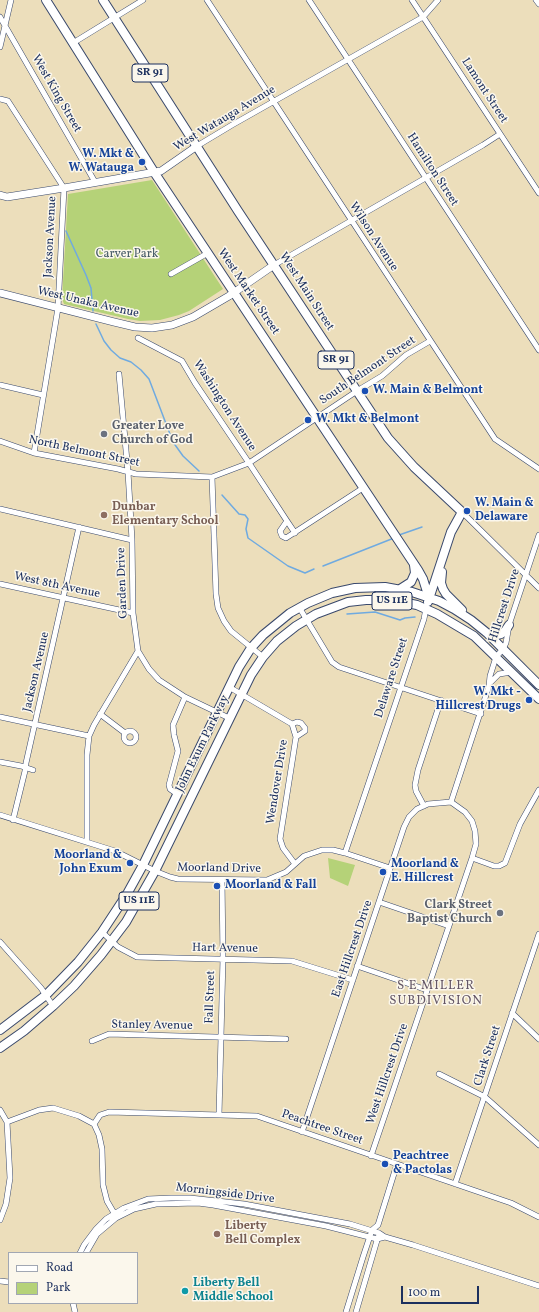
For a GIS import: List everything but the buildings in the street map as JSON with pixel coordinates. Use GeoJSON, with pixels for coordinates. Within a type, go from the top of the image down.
{"type":"FeatureCollection","features":[{"type":"Feature","properties":{"kind":"main road","name":"West Market Street"},"geometry":{"type":"LineString","coordinates":[[46,0],[154,172],[414,564],[423,579],[429,598]]}},
{"type":"Feature","properties":{"kind":"main road","name":"West Main Street"},"geometry":{"type":"LineString","coordinates":[[103,0],[198,146],[238,211],[388,438],[397,449],[462,512]]}},
{"type":"Feature","properties":{"kind":"main road","name":"West Watauga Avenue"},"geometry":{"type":"LineString","coordinates":[[0,196],[7,197],[161,171],[198,146]]}},
{"type":"Feature","properties":{"kind":"main road","name":"West Unaka Avenue"},"geometry":{"type":"LineString","coordinates":[[0,293],[135,327],[152,328],[172,325],[193,317],[274,265]]}},
{"type":"Feature","properties":{"kind":"main road","name":"Delaware Street"},"geometry":{"type":"LineString","coordinates":[[426,608],[452,532],[462,512]]}},
{"type":"Feature","properties":{"kind":"main road"},"geometry":{"type":"LineString","coordinates":[[443,560],[441,583],[443,589],[471,620]]}},
{"type":"Feature","properties":{"kind":"main road"},"geometry":{"type":"LineString","coordinates":[[400,589],[410,584],[413,580],[415,572],[414,564]]}},
{"type":"Feature","properties":{"kind":"main road"},"geometry":{"type":"LineString","coordinates":[[423,579],[427,582],[431,582],[436,578]]}},
{"type":"Feature","properties":{"kind":"main road","name":"John Exum Parkway"},"geometry":{"type":"LineString","coordinates":[[0,1030],[46,995],[78,962],[102,932],[127,894],[143,865],[239,667],[251,648],[273,626],[299,608],[332,593],[355,588],[377,587],[400,589],[429,598],[454,609],[471,620],[487,634]]}},
{"type":"Feature","properties":{"kind":"main road","name":"John Exum Parkway"},"geometry":{"type":"LineString","coordinates":[[0,1048],[24,1031],[53,1006],[90,968],[112,941],[139,901],[155,871],[251,675],[262,657],[277,641],[306,620],[327,610],[348,602],[376,600],[402,602],[426,608],[455,623],[474,636],[496,657]]}},
{"type":"Feature","properties":{"kind":"main road"},"geometry":{"type":"LineString","coordinates":[[487,634],[493,636],[501,634],[505,632],[509,625]]}},
{"type":"Feature","properties":{"kind":"main road","name":"US 11E"},"geometry":{"type":"LineString","coordinates":[[487,634],[539,685]]}},
{"type":"Feature","properties":{"kind":"main road","name":"US 11E"},"geometry":{"type":"LineString","coordinates":[[496,657],[539,699]]}},
{"type":"Feature","properties":{"kind":"street"},"geometry":{"type":"LineString","coordinates":[[0,47],[11,0]]}},
{"type":"Feature","properties":{"kind":"street"},"geometry":{"type":"LineString","coordinates":[[72,43],[143,0]]}},
{"type":"Feature","properties":{"kind":"street","name":"Wilson Avenue"},"geometry":{"type":"LineString","coordinates":[[207,0],[495,439],[539,469]]}},
{"type":"Feature","properties":{"kind":"street","name":"Hamilton Street"},"geometry":{"type":"LineString","coordinates":[[309,0],[539,350]]}},
{"type":"Feature","properties":{"kind":"street","name":"Lamont Street"},"geometry":{"type":"LineString","coordinates":[[412,0],[539,193]]}},
{"type":"Feature","properties":{"kind":"street","name":"West Watauga Avenue"},"geometry":{"type":"LineString","coordinates":[[198,146],[423,16],[438,0]]}},
{"type":"Feature","properties":{"kind":"street"},"geometry":{"type":"LineString","coordinates":[[536,0],[539,4]]}},
{"type":"Feature","properties":{"kind":"street","name":"West King Street"},"geometry":{"type":"LineString","coordinates":[[0,17],[96,182]]}},
{"type":"Feature","properties":{"kind":"street"},"geometry":{"type":"LineString","coordinates":[[0,99],[8,101],[64,188]]}},
{"type":"Feature","properties":{"kind":"street"},"geometry":{"type":"LineString","coordinates":[[274,265],[500,134]]}},
{"type":"Feature","properties":{"kind":"street","name":"Jackson Avenue"},"geometry":{"type":"LineString","coordinates":[[34,453],[58,308],[64,188]]}},
{"type":"Feature","properties":{"kind":"street"},"geometry":{"type":"LineString","coordinates":[[171,274],[208,253]]}},
{"type":"Feature","properties":{"kind":"street","name":"Washington Avenue"},"geometry":{"type":"LineString","coordinates":[[138,338],[182,361],[195,383],[296,533]]}},
{"type":"Feature","properties":{"kind":"street","name":"South Belmont Street"},"geometry":{"type":"LineString","coordinates":[[317,418],[382,376],[406,355],[430,341]]}},
{"type":"Feature","properties":{"kind":"street","name":"Garden Drive"},"geometry":{"type":"LineString","coordinates":[[119,374],[128,472],[132,540],[133,613],[138,651],[149,669],[159,680],[185,696],[229,718]]}},
{"type":"Feature","properties":{"kind":"street"},"geometry":{"type":"LineString","coordinates":[[0,384],[43,394]]}},
{"type":"Feature","properties":{"kind":"street","name":"North Belmont Street"},"geometry":{"type":"LineString","coordinates":[[0,441],[34,453],[136,474],[212,477],[249,463],[317,418]]}},
{"type":"Feature","properties":{"kind":"street"},"geometry":{"type":"LineString","coordinates":[[212,477],[216,594],[218,608],[227,626],[262,657]]}},
{"type":"Feature","properties":{"kind":"street"},"geometry":{"type":"LineString","coordinates":[[287,521],[280,531],[282,536],[286,538],[296,533],[363,488]]}},
{"type":"Feature","properties":{"kind":"street"},"geometry":{"type":"LineString","coordinates":[[0,509],[132,540]]}},
{"type":"Feature","properties":{"kind":"street","name":"West Main Street"},"geometry":{"type":"LineString","coordinates":[[462,512],[539,588]]}},
{"type":"Feature","properties":{"kind":"street","name":"Jackson Avenue"},"geometry":{"type":"LineString","coordinates":[[13,820],[26,768],[79,527]]}},
{"type":"Feature","properties":{"kind":"street","name":"Hillcrest Drive"},"geometry":{"type":"LineString","coordinates":[[451,802],[491,682],[490,676],[496,657],[506,643],[509,625],[526,575],[537,549],[539,535]]}},
{"type":"Feature","properties":{"kind":"street","name":"West 8th Avenue"},"geometry":{"type":"LineString","coordinates":[[0,584],[133,613]]}},
{"type":"Feature","properties":{"kind":"street"},"geometry":{"type":"LineString","coordinates":[[299,608],[332,662],[340,667],[481,714]]}},
{"type":"Feature","properties":{"kind":"street","name":"Delaware Street"},"geometry":{"type":"LineString","coordinates":[[345,854],[425,617],[426,608]]}},
{"type":"Feature","properties":{"kind":"street"},"geometry":{"type":"LineString","coordinates":[[87,842],[87,755],[89,736],[100,714],[138,651]]}},
{"type":"Feature","properties":{"kind":"street"},"geometry":{"type":"LineString","coordinates":[[491,682],[499,674],[512,672]]}},
{"type":"Feature","properties":{"kind":"street","name":"Wendover Drive"},"geometry":{"type":"LineString","coordinates":[[229,687],[292,724],[296,737],[280,839],[283,848],[295,864]]}},
{"type":"Feature","properties":{"kind":"street"},"geometry":{"type":"LineString","coordinates":[[177,794],[170,790],[169,785],[178,751],[173,724],[185,696]]}},
{"type":"Feature","properties":{"kind":"street"},"geometry":{"type":"LineString","coordinates":[[424,806],[416,791],[415,785],[418,770],[441,700]]}},
{"type":"Feature","properties":{"kind":"street"},"geometry":{"type":"LineString","coordinates":[[100,714],[125,733]]}},
{"type":"Feature","properties":{"kind":"street"},"geometry":{"type":"LineString","coordinates":[[0,717],[89,736]]}},
{"type":"Feature","properties":{"kind":"street"},"geometry":{"type":"LineString","coordinates":[[292,724],[297,722],[301,723],[306,728],[305,731],[296,737]]}},
{"type":"Feature","properties":{"kind":"street"},"geometry":{"type":"LineString","coordinates":[[0,762],[32,770]]}},
{"type":"Feature","properties":{"kind":"street"},"geometry":{"type":"LineString","coordinates":[[472,858],[494,866],[499,866],[504,863],[520,824],[539,790]]}},
{"type":"Feature","properties":{"kind":"street","name":"East Hillcrest Drive"},"geometry":{"type":"LineString","coordinates":[[302,1132],[404,827],[409,817],[417,809],[428,804],[451,802]]}},
{"type":"Feature","properties":{"kind":"street","name":"West Hillcrest Drive"},"geometry":{"type":"LineString","coordinates":[[371,1156],[476,844],[475,831],[472,822],[465,812],[451,802]]}},
{"type":"Feature","properties":{"kind":"street","name":"Moorland Drive"},"geometry":{"type":"LineString","coordinates":[[0,815],[115,851],[170,878],[267,880],[286,872],[304,856],[322,850],[334,850],[390,868]]}},
{"type":"Feature","properties":{"kind":"street","name":"Fall Street"},"geometry":{"type":"LineString","coordinates":[[219,1115],[223,958],[222,880]]}},
{"type":"Feature","properties":{"kind":"street"},"geometry":{"type":"LineString","coordinates":[[379,902],[449,926]]}},
{"type":"Feature","properties":{"kind":"street","name":"Hart Avenue"},"geometry":{"type":"LineString","coordinates":[[102,932],[129,954],[137,957],[223,958],[292,961],[353,980]]}},
{"type":"Feature","properties":{"kind":"street","name":"Clark Street"},"geometry":{"type":"LineString","coordinates":[[455,1184],[539,934]]}},
{"type":"Feature","properties":{"kind":"street"},"geometry":{"type":"LineString","coordinates":[[0,942],[41,988],[53,1006]]}},
{"type":"Feature","properties":{"kind":"street"},"geometry":{"type":"LineString","coordinates":[[357,966],[427,990]]}},
{"type":"Feature","properties":{"kind":"street"},"geometry":{"type":"LineString","coordinates":[[512,1013],[539,1039]]}},
{"type":"Feature","properties":{"kind":"street","name":"Stanley Avenue"},"geometry":{"type":"LineString","coordinates":[[92,1041],[109,1034],[286,1039]]}},
{"type":"Feature","properties":{"kind":"street"},"geometry":{"type":"LineString","coordinates":[[439,1074],[485,1097],[539,1145]]}},
{"type":"Feature","properties":{"kind":"street"},"geometry":{"type":"LineString","coordinates":[[6,1122],[39,1110],[53,1108],[79,1116],[94,1124],[99,1135],[102,1149],[104,1191],[107,1201],[114,1213]]}},
{"type":"Feature","properties":{"kind":"street"},"geometry":{"type":"LineString","coordinates":[[0,1110],[6,1122],[10,1178],[6,1204],[0,1220]]}},
{"type":"Feature","properties":{"kind":"street","name":"Peachtree Street"},"geometry":{"type":"LineString","coordinates":[[94,1124],[100,1115],[109,1112],[257,1116],[510,1203],[539,1217]]}},
{"type":"Feature","properties":{"kind":"street"},"geometry":{"type":"LineString","coordinates":[[356,1312],[379,1233],[378,1225],[397,1164]]}},
{"type":"Feature","properties":{"kind":"street","name":"Morningside Drive"},"geometry":{"type":"LineString","coordinates":[[80,1252],[96,1229],[114,1213],[132,1204],[148,1199],[190,1198],[244,1204],[350,1224],[372,1230],[385,1237],[539,1286]]}},
{"type":"Feature","properties":{"kind":"street","name":"Morningside Drive"},"geometry":{"type":"LineString","coordinates":[[87,1252],[98,1234],[116,1218],[134,1209],[156,1204],[198,1203],[213,1205],[320,1224],[377,1239],[385,1237]]}},
{"type":"Feature","properties":{"kind":"street"},"geometry":{"type":"LineString","coordinates":[[346,1312],[372,1230],[378,1225]]}},
{"type":"Feature","properties":{"kind":"green space","name":"Carver Park"},"geometry":{"type":"Polygon","coordinates":[[[152,180],[223,289],[189,311],[160,320],[140,321],[128,319],[64,304],[62,299],[68,194],[152,180]]]}},
{"type":"Feature","properties":{"kind":"green space"},"geometry":{"type":"Polygon","coordinates":[[[328,858],[355,865],[348,886],[330,878],[328,858]]]}},
{"type":"Feature","properties":{"kind":"waterway"},"geometry":{"type":"LineString","coordinates":[[66,231],[91,288],[93,311]]}},
{"type":"Feature","properties":{"kind":"waterway"},"geometry":{"type":"LineString","coordinates":[[96,324],[104,341],[111,350],[120,358],[131,362],[149,379],[173,442],[183,456],[199,471]]}},
{"type":"Feature","properties":{"kind":"waterway"},"geometry":{"type":"LineString","coordinates":[[222,495],[239,514],[245,515],[248,519],[246,529],[248,538],[288,566],[305,573],[314,569]]}},
{"type":"Feature","properties":{"kind":"waterway"},"geometry":{"type":"LineString","coordinates":[[399,535],[422,527]]}},
{"type":"Feature","properties":{"kind":"waterway"},"geometry":{"type":"LineString","coordinates":[[323,566],[394,538]]}},
{"type":"Feature","properties":{"kind":"waterway"},"geometry":{"type":"LineString","coordinates":[[347,614],[375,612],[400,620],[415,617]]}},
{"type":"Feature","properties":{"kind":"place","name":"W. Mkt & W. Watauga"},"geometry":{"type":"Point","coordinates":[142,162]}},
{"type":"Feature","properties":{"kind":"place","name":"W. Main & Belmont"},"geometry":{"type":"Point","coordinates":[365,391]}},
{"type":"Feature","properties":{"kind":"place","name":"W. Mkt & Belmont"},"geometry":{"type":"Point","coordinates":[308,420]}},
{"type":"Feature","properties":{"kind":"place","name":"Greater Love Church of God"},"geometry":{"type":"Point","coordinates":[104,434]}},
{"type":"Feature","properties":{"kind":"place","name":"W. Main & Delaware"},"geometry":{"type":"Point","coordinates":[467,511]}},
{"type":"Feature","properties":{"kind":"place","name":"Dunbar Elementary School"},"geometry":{"type":"Point","coordinates":[104,515]}},
{"type":"Feature","properties":{"kind":"place","name":"W. Mkt - Hillcrest Drugs"},"geometry":{"type":"Point","coordinates":[529,700]}},
{"type":"Feature","properties":{"kind":"place","name":"Moorland & John Exum"},"geometry":{"type":"Point","coordinates":[130,863]}},
{"type":"Feature","properties":{"kind":"place","name":"Moorland & E. Hillcrest"},"geometry":{"type":"Point","coordinates":[383,872]}},
{"type":"Feature","properties":{"kind":"place","name":"Moorland & Fall"},"geometry":{"type":"Point","coordinates":[217,886]}},
{"type":"Feature","properties":{"kind":"place","name":"Clark Street Baptist Church"},"geometry":{"type":"Point","coordinates":[500,913]}},
{"type":"Feature","properties":{"kind":"place","name":"Peachtree & Pactolas"},"geometry":{"type":"Point","coordinates":[385,1164]}},
{"type":"Feature","properties":{"kind":"place","name":"Liberty Bell Complex"},"geometry":{"type":"Point","coordinates":[217,1234]}},
{"type":"Feature","properties":{"kind":"place","name":"Liberty Bell Middle School"},"geometry":{"type":"Point","coordinates":[185,1291]}},
{"type":"Feature","properties":{"kind":"district","name":"S E MILLER SUBDIVISION"},"geometry":{"type":"Point","coordinates":[436,994]}}]}
